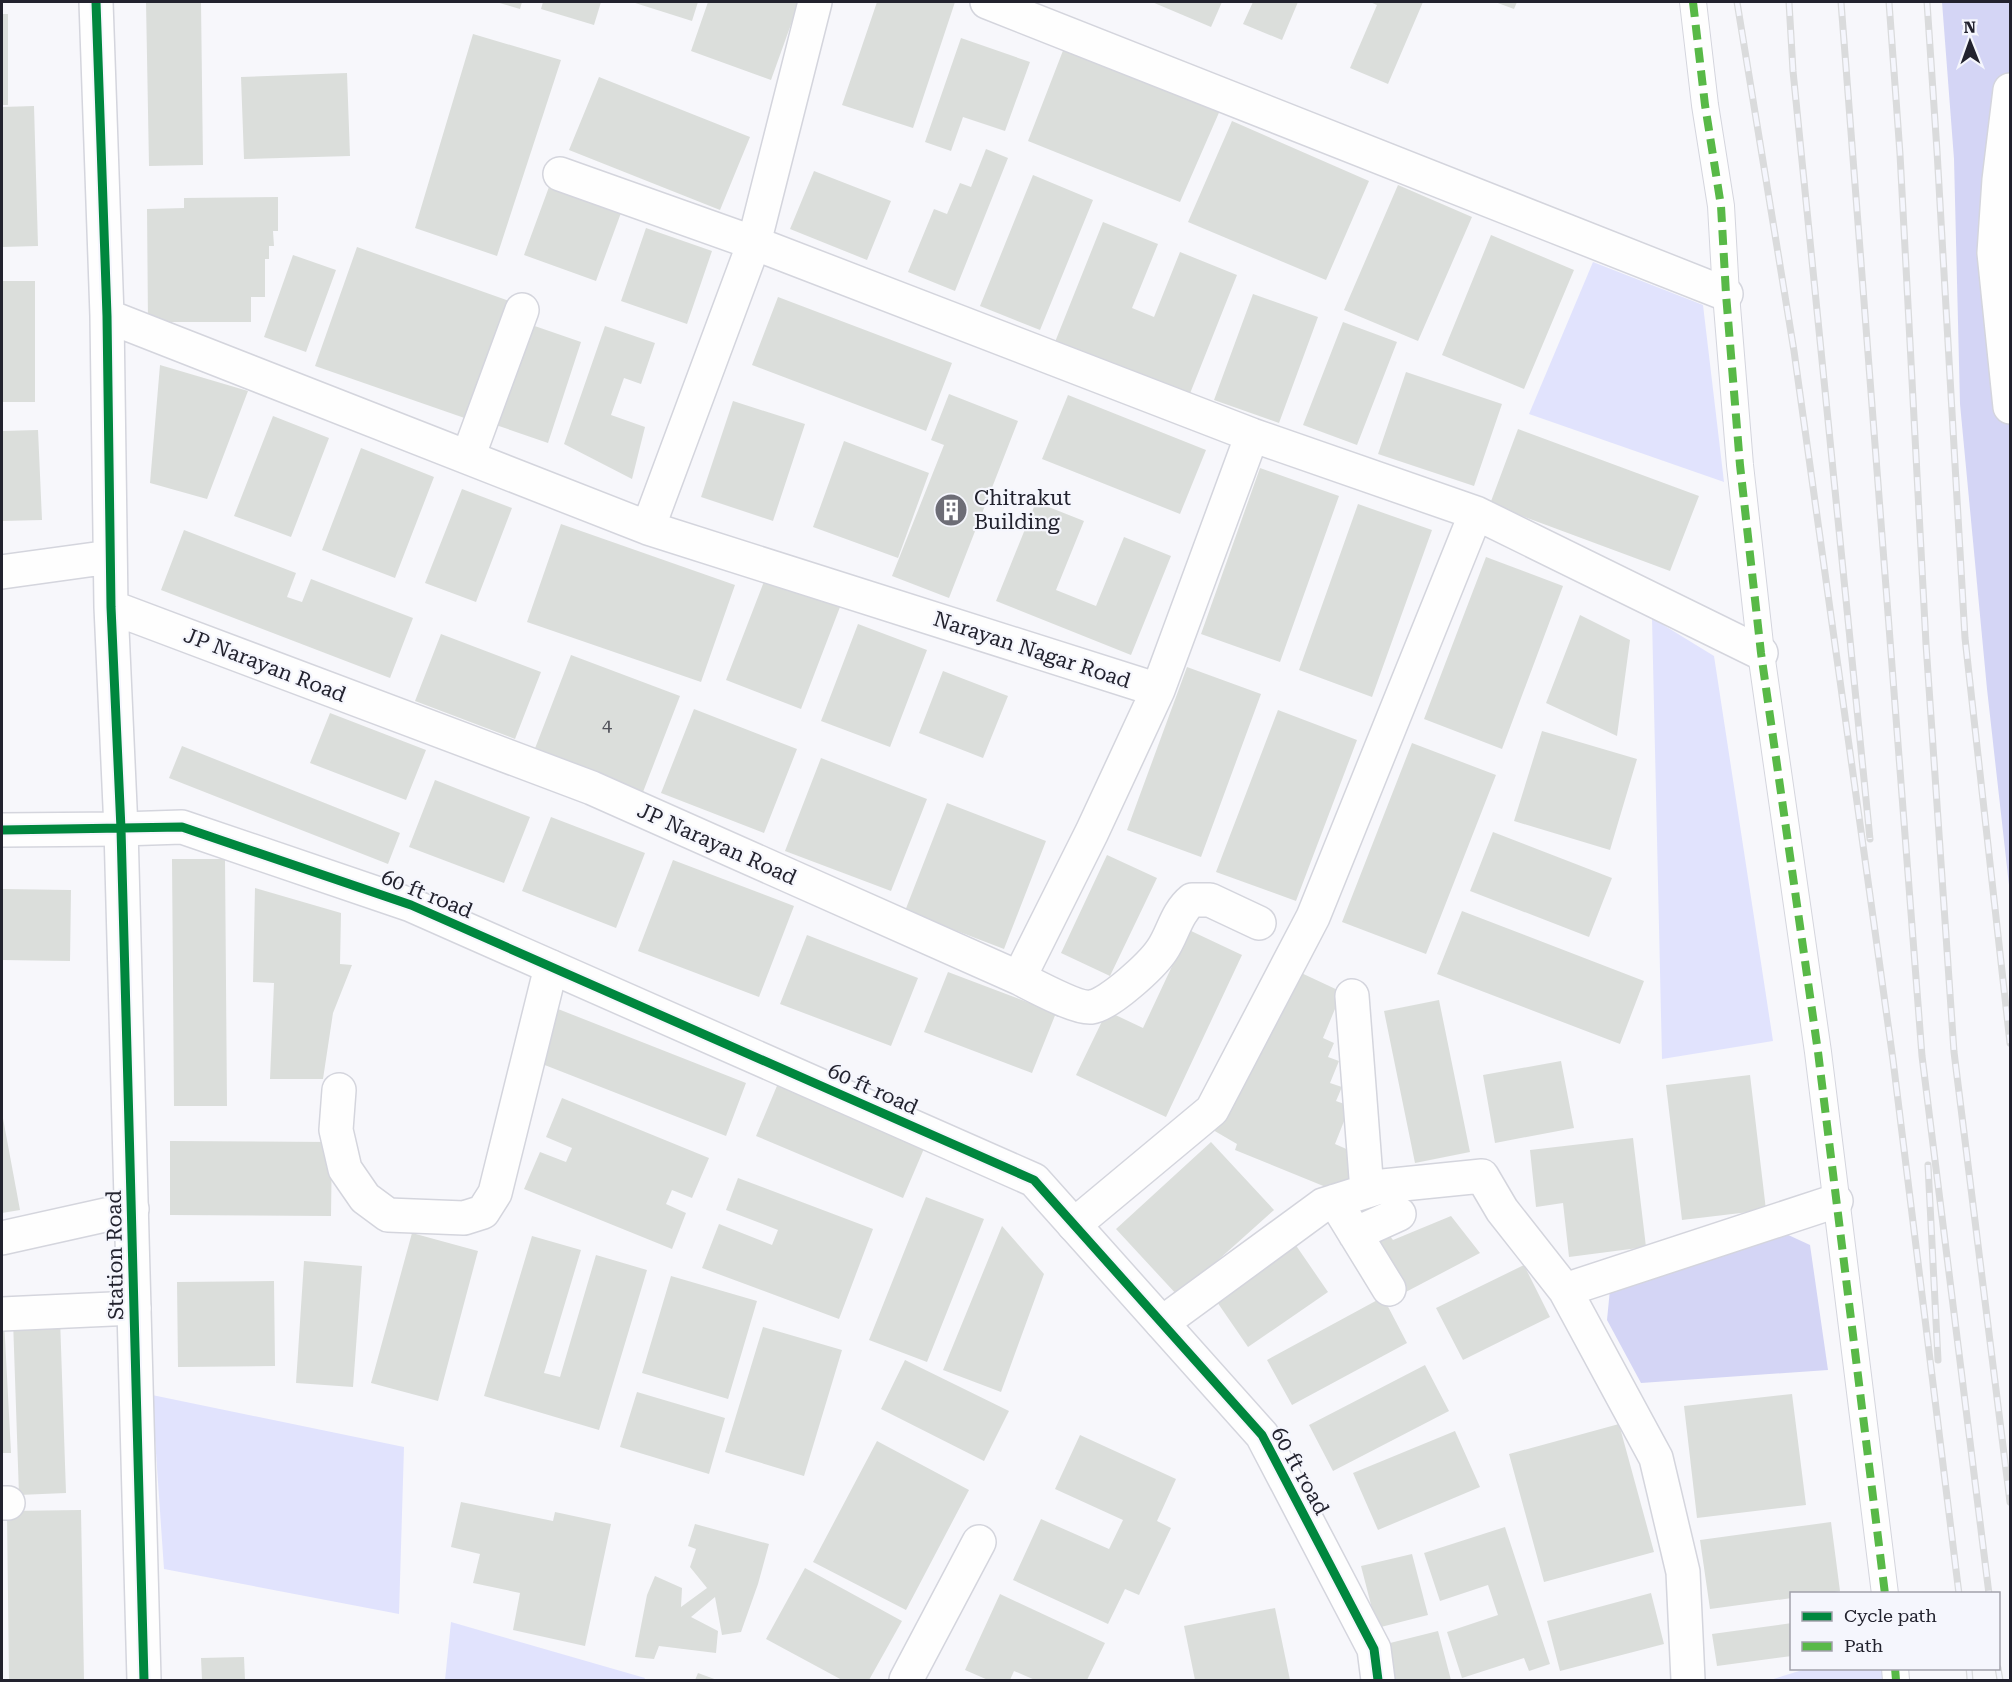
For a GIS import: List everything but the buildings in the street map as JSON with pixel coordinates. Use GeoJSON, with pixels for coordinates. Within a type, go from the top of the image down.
{"type":"FeatureCollection","features":[{"type":"Feature","properties":{"kind":"street","name":"Station Road"},"geometry":{"type":"LineString","coordinates":[[96,2],[107,316],[111,607],[122,829],[144,1680]]}},
{"type":"Feature","properties":{"kind":"street"},"geometry":{"type":"LineString","coordinates":[[648,528],[754,243],[815,2]]}},
{"type":"Feature","properties":{"kind":"street"},"geometry":{"type":"LineString","coordinates":[[987,2],[1726,294]]}},
{"type":"Feature","properties":{"kind":"street"},"geometry":{"type":"LineString","coordinates":[[1693,2],[1705,105],[1721,206],[1740,465],[1761,653],[1818,1052],[1885,1592]]}},
{"type":"Feature","properties":{"kind":"street"},"geometry":{"type":"LineString","coordinates":[[2010,91],[1999,180],[2010,407]]}},
{"type":"Feature","properties":{"kind":"street"},"geometry":{"type":"LineString","coordinates":[[560,174],[754,243],[1252,435],[1476,513],[1761,653]]}},
{"type":"Feature","properties":{"kind":"street"},"geometry":{"type":"LineString","coordinates":[[468,457],[522,310]]}},
{"type":"Feature","properties":{"kind":"street","name":"Narayan Nagar Road"},"geometry":{"type":"LineString","coordinates":[[107,316],[648,528],[1158,690],[1252,435]]}},
{"type":"Feature","properties":{"kind":"street"},"geometry":{"type":"LineString","coordinates":[[1074,1225],[1212,1110],[1313,917],[1476,513]]}},
{"type":"Feature","properties":{"kind":"street"},"geometry":{"type":"LineString","coordinates":[[2,572],[110,557]]}},
{"type":"Feature","properties":{"kind":"street","name":"JP Narayan Road"},"geometry":{"type":"LineString","coordinates":[[111,607],[592,788],[1076,1004],[1090,1007],[1100,1004],[1130,984],[1161,951],[1184,906],[1192,900],[1210,900],[1260,922]]}},
{"type":"Feature","properties":{"kind":"street"},"geometry":{"type":"LineString","coordinates":[[1019,978],[1092,832],[1158,690]]}},
{"type":"Feature","properties":{"kind":"street","name":"60 ft road"},"geometry":{"type":"LineString","coordinates":[[2,830],[182,827],[411,905],[1034,1180],[1262,1435],[1374,1649],[1378,1680]]}},
{"type":"Feature","properties":{"kind":"street"},"geometry":{"type":"LineString","coordinates":[[339,1090],[336,1130],[345,1169],[365,1198],[388,1215],[464,1218],[483,1212],[495,1193],[551,967]]}},
{"type":"Feature","properties":{"kind":"street"},"geometry":{"type":"LineString","coordinates":[[1352,996],[1367,1191]]}},
{"type":"Feature","properties":{"kind":"street"},"geometry":{"type":"LineString","coordinates":[[1162,1323],[1323,1205],[1383,1186],[1482,1176],[1502,1210],[1565,1290],[1656,1458],[1683,1572],[1688,1680]]}},
{"type":"Feature","properties":{"kind":"street"},"geometry":{"type":"LineString","coordinates":[[1335,1201],[1389,1289]]}},
{"type":"Feature","properties":{"kind":"street"},"geometry":{"type":"LineString","coordinates":[[1565,1290],[1836,1201]]}},
{"type":"Feature","properties":{"kind":"street"},"geometry":{"type":"LineString","coordinates":[[2,1238],[132,1209]]}},
{"type":"Feature","properties":{"kind":"street"},"geometry":{"type":"LineString","coordinates":[[1355,1234],[1399,1214]]}},
{"type":"Feature","properties":{"kind":"street"},"geometry":{"type":"LineString","coordinates":[[2,1314],[134,1308]]}},
{"type":"Feature","properties":{"kind":"street"},"geometry":{"type":"LineString","coordinates":[[906,1680],[979,1542]]}},
{"type":"Feature","properties":{"kind":"shaded area"},"geometry":{"type":"Polygon","coordinates":[[[1942,2],[2010,2],[2010,894],[1987,689],[1960,404],[1954,159],[1942,2]]]}},
{"type":"Feature","properties":{"kind":"shaded area"},"geometry":{"type":"Polygon","coordinates":[[[1593,262],[1703,305],[1724,482],[1529,414],[1593,262]]]}},
{"type":"Feature","properties":{"kind":"shaded area"},"geometry":{"type":"Polygon","coordinates":[[[1652,618],[1714,656],[1773,1041],[1662,1059],[1652,618]]]}},
{"type":"Feature","properties":{"kind":"shaded area"},"geometry":{"type":"Polygon","coordinates":[[[1775,1229],[1810,1245],[1828,1370],[1641,1383],[1607,1320],[1611,1279],[1775,1229]]]}},
{"type":"Feature","properties":{"kind":"shaded area"},"geometry":{"type":"Polygon","coordinates":[[[152,1395],[404,1447],[399,1614],[164,1569],[152,1395]]]}},
{"type":"Feature","properties":{"kind":"shaded area"},"geometry":{"type":"Polygon","coordinates":[[[451,1622],[645,1678],[644,1680],[445,1680],[451,1622]]]}},
{"type":"Feature","properties":{"kind":"shaded area"},"geometry":{"type":"Polygon","coordinates":[[[1802,1670],[1895,1670],[1896,1680],[1770,1680],[1802,1670]]]}},
{"type":"Feature","properties":{"kind":"railway"},"geometry":{"type":"LineString","coordinates":[[1737,2],[1794,351],[1893,1060],[1959,1592]]}},
{"type":"Feature","properties":{"kind":"railway"},"geometry":{"type":"LineString","coordinates":[[1789,2],[1793,71],[1870,839]]}},
{"type":"Feature","properties":{"kind":"railway"},"geometry":{"type":"LineString","coordinates":[[1841,2],[1922,1056],[1989,1592]]}},
{"type":"Feature","properties":{"kind":"railway"},"geometry":{"type":"LineString","coordinates":[[1889,2],[1900,154],[1926,644],[1954,1052],[2010,1502]]}},
{"type":"Feature","properties":{"kind":"railway"},"geometry":{"type":"LineString","coordinates":[[1927,2],[1965,638],[2010,1043]]}},
{"type":"Feature","properties":{"kind":"railway"},"geometry":{"type":"LineString","coordinates":[[1928,1165],[1938,1360]]}},
{"type":"Feature","properties":{"kind":"railway"},"geometry":{"type":"LineString","coordinates":[[1969,1670],[1970,1680]]}},
{"type":"Feature","properties":{"kind":"railway"},"geometry":{"type":"LineString","coordinates":[[1998,1670],[2000,1680]]}},
{"type":"Feature","properties":{"kind":"marked path"},"geometry":{"type":"LineString","coordinates":[[1693,2],[1705,105],[1721,206],[1740,465],[1761,653],[1818,1052],[1885,1592]]}},
{"type":"Feature","properties":{"kind":"marked path"},"geometry":{"type":"LineString","coordinates":[[1895,1670],[1896,1680]]}},
{"type":"Feature","properties":{"kind":"cycle path"},"geometry":{"type":"LineString","coordinates":[[96,2],[107,316],[111,607],[121,829],[144,1680]]}},
{"type":"Feature","properties":{"kind":"cycle path"},"geometry":{"type":"LineString","coordinates":[[2,830],[182,827],[411,905],[1034,1180],[1262,1435],[1374,1649],[1378,1680]]}},
{"type":"Feature","properties":{"kind":"place","name":"Chitrakut Building"},"geometry":{"type":"Point","coordinates":[951,510]}}]}
